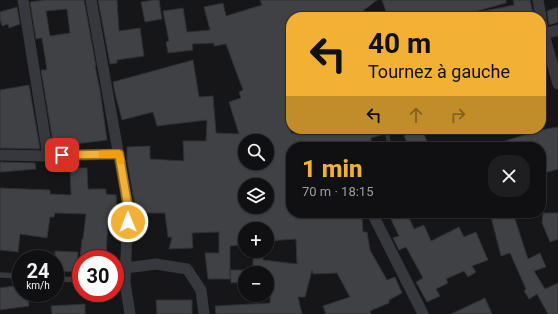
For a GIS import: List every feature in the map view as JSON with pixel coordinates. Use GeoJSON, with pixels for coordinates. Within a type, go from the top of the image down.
{"type":"FeatureCollection","features":[{"type":"Feature","properties":{"kind":"street"},"geometry":{"type":"LineString","coordinates":[[23,0],[48,156]]}},
{"type":"Feature","properties":{"kind":"street"},"geometry":{"type":"LineString","coordinates":[[91,0],[128,207],[126,268],[124,273]]}},
{"type":"Feature","properties":{"kind":"street"},"geometry":{"type":"LineString","coordinates":[[538,0],[540,12]]}},
{"type":"Feature","properties":{"kind":"street"},"geometry":{"type":"LineString","coordinates":[[546,33],[558,30]]}},
{"type":"Feature","properties":{"kind":"street"},"geometry":{"type":"LineString","coordinates":[[546,41],[558,84]]}},
{"type":"Feature","properties":{"kind":"street"},"geometry":{"type":"LineString","coordinates":[[0,155],[48,156],[119,154]]}},
{"type":"Feature","properties":{"kind":"street"},"geometry":{"type":"LineString","coordinates":[[375,218],[423,314]]}},
{"type":"Feature","properties":{"kind":"street"},"geometry":{"type":"LineString","coordinates":[[126,268],[156,264],[187,269],[201,290],[204,314]]}},
{"type":"Feature","properties":{"kind":"street"},"geometry":{"type":"LineString","coordinates":[[124,295],[130,314]]}},
{"type":"Feature","properties":{"kind":"lane"},"geometry":{"type":"LineString","coordinates":[[0,275],[12,276]]}},
{"type":"Feature","properties":{"kind":"building"},"geometry":{"type":"Polygon","coordinates":[[[45,0],[84,0],[107,140],[67,145],[67,148],[54,149],[41,70],[47,70],[42,38],[36,39],[30,2],[45,0]],[[67,9],[46,11],[50,36],[70,33],[67,9]]]}},
{"type":"Feature","properties":{"kind":"building"},"geometry":{"type":"Polygon","coordinates":[[[98,0],[117,0],[119,31],[140,28],[144,56],[117,60],[117,63],[110,64],[98,0]]]}},
{"type":"Feature","properties":{"kind":"building"},"geometry":{"type":"Polygon","coordinates":[[[159,0],[162,19],[145,22],[141,2],[159,0]]]}},
{"type":"Feature","properties":{"kind":"building"},"geometry":{"type":"Polygon","coordinates":[[[260,0],[377,0],[361,12],[286,12],[286,134],[385,134],[371,138],[371,142],[286,142],[286,218],[362,218],[363,232],[367,232],[370,250],[387,280],[395,277],[402,293],[389,300],[389,303],[370,311],[371,314],[326,314],[323,306],[350,297],[337,273],[313,274],[312,270],[305,297],[298,297],[302,314],[216,314],[215,306],[274,302],[274,266],[253,266],[253,258],[263,258],[263,260],[297,264],[296,239],[274,241],[274,222],[238,222],[238,245],[230,246],[230,279],[208,279],[205,253],[219,253],[219,232],[192,233],[193,248],[169,249],[172,237],[168,237],[165,213],[135,213],[127,161],[127,147],[150,146],[150,159],[184,161],[183,141],[206,141],[207,120],[157,126],[153,112],[122,120],[113,82],[193,60],[199,97],[213,96],[216,133],[239,134],[229,102],[241,98],[239,92],[243,90],[226,44],[214,46],[214,43],[192,44],[193,50],[168,53],[166,42],[169,41],[163,11],[183,8],[187,32],[210,30],[204,7],[223,3],[226,16],[262,5],[260,0]]]}},
{"type":"Feature","properties":{"kind":"building"},"geometry":{"type":"Polygon","coordinates":[[[382,0],[506,0],[506,3],[474,12],[386,12],[382,0]]]}},
{"type":"Feature","properties":{"kind":"building"},"geometry":{"type":"Polygon","coordinates":[[[513,0],[530,0],[533,12],[479,12],[514,5],[513,0]]]}},
{"type":"Feature","properties":{"kind":"building"},"geometry":{"type":"Polygon","coordinates":[[[17,7],[20,24],[9,28],[8,24],[2,26],[0,12],[17,7]]]}},
{"type":"Feature","properties":{"kind":"building"},"geometry":{"type":"Polygon","coordinates":[[[558,7],[558,22],[549,25],[547,11],[558,7]]]}},
{"type":"Feature","properties":{"kind":"building"},"geometry":{"type":"Polygon","coordinates":[[[29,85],[40,149],[0,148],[0,90],[29,85]]]}},
{"type":"Feature","properties":{"kind":"building"},"geometry":{"type":"Polygon","coordinates":[[[558,127],[558,169],[546,173],[546,142],[502,142],[528,134],[546,134],[546,129],[558,127]]]}},
{"type":"Feature","properties":{"kind":"building"},"geometry":{"type":"Polygon","coordinates":[[[404,134],[424,134],[427,142],[407,142],[404,134]]]}},
{"type":"Feature","properties":{"kind":"building"},"geometry":{"type":"Polygon","coordinates":[[[0,162],[35,163],[36,169],[0,172],[0,162]]]}},
{"type":"Feature","properties":{"kind":"building"},"geometry":{"type":"Polygon","coordinates":[[[70,168],[87,168],[88,189],[106,189],[106,194],[116,195],[118,214],[117,220],[108,219],[106,250],[81,250],[86,214],[55,213],[54,217],[50,217],[47,238],[20,234],[18,250],[12,250],[12,251],[0,250],[0,188],[50,190],[50,194],[71,195],[70,168]]]}},
{"type":"Feature","properties":{"kind":"building"},"geometry":{"type":"Polygon","coordinates":[[[546,213],[558,213],[558,239],[550,242],[542,223],[542,218],[546,218],[546,213]]]}},
{"type":"Feature","properties":{"kind":"building"},"geometry":{"type":"Polygon","coordinates":[[[390,218],[409,218],[414,229],[424,225],[431,241],[459,227],[464,237],[476,232],[488,260],[472,266],[476,272],[468,277],[464,271],[446,279],[448,283],[436,289],[440,296],[427,302],[416,282],[423,278],[406,247],[399,250],[393,238],[399,236],[390,218]]]}},
{"type":"Feature","properties":{"kind":"building"},"geometry":{"type":"Polygon","coordinates":[[[491,218],[515,218],[528,259],[540,253],[546,267],[534,271],[545,289],[558,283],[558,314],[548,314],[537,294],[529,299],[524,291],[526,289],[510,253],[501,256],[491,218]]]}},
{"type":"Feature","properties":{"kind":"building"},"geometry":{"type":"Polygon","coordinates":[[[64,251],[72,252],[72,272],[64,271],[64,251]]]}},
{"type":"Feature","properties":{"kind":"building"},"geometry":{"type":"Polygon","coordinates":[[[230,270],[238,270],[238,282],[231,283],[230,270]]]}},
{"type":"Feature","properties":{"kind":"building"},"geometry":{"type":"Polygon","coordinates":[[[12,286],[12,302],[29,302],[29,306],[0,310],[0,288],[12,286]]]}},
{"type":"Feature","properties":{"kind":"building"},"geometry":{"type":"Polygon","coordinates":[[[485,298],[492,314],[451,314],[485,298]]]}},
{"type":"Feature","properties":{"kind":"building"},"geometry":{"type":"Polygon","coordinates":[[[156,300],[192,300],[192,314],[157,314],[156,300]]]}},
{"type":"Feature","properties":{"kind":"building"},"geometry":{"type":"Polygon","coordinates":[[[85,304],[85,314],[52,314],[51,306],[85,304]]]}},
{"type":"Feature","properties":{"kind":"waterway"},"geometry":{"type":"LineString","coordinates":[[387,134],[389,142]]}},
{"type":"Feature","properties":{"kind":"slow traffic"},"geometry":{"type":"LineString","coordinates":[[102,154],[119,154],[121,161]]}},
{"type":"Feature","properties":{"kind":"route"},"geometry":{"type":"LineString","coordinates":[[62,155],[119,154],[128,207],[128,222]]}}]}
